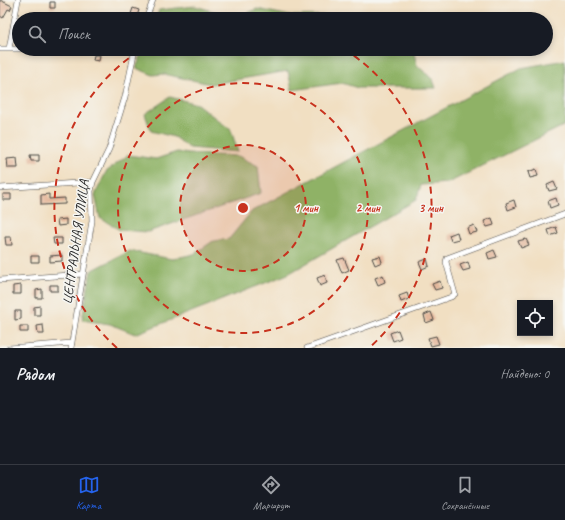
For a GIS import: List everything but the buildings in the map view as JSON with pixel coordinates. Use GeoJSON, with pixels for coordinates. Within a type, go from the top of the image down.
{"type":"FeatureCollection","features":[{"type":"Feature","properties":{"kind":"street"},"geometry":{"type":"LineString","coordinates":[[16,12],[18,0]]}},
{"type":"Feature","properties":{"kind":"street"},"geometry":{"type":"LineString","coordinates":[[149,12],[153,0]]}},
{"type":"Feature","properties":{"kind":"street"},"geometry":{"type":"LineString","coordinates":[[0,49],[9,49],[12,33]]}},
{"type":"Feature","properties":{"kind":"street","name":"ЦЕНТРАЛЬНАЯ УЛИЦА"},"geometry":{"type":"LineString","coordinates":[[72,346],[92,221],[91,191],[93,182],[109,149],[125,97],[134,56]]}},
{"type":"Feature","properties":{"kind":"street"},"geometry":{"type":"LineString","coordinates":[[0,188],[93,182]]}},
{"type":"Feature","properties":{"kind":"street"},"geometry":{"type":"LineString","coordinates":[[308,348],[451,297],[455,294],[446,262],[447,258],[565,214]]}},
{"type":"Feature","properties":{"kind":"street"},"geometry":{"type":"LineString","coordinates":[[0,280],[83,274]]}},
{"type":"Feature","properties":{"kind":"street"},"geometry":{"type":"LineString","coordinates":[[9,348],[72,346]]}},
{"type":"Feature","properties":{"kind":"green space"},"geometry":{"type":"Polygon","coordinates":[[[195,6],[216,12],[158,12],[159,10],[195,6]]]}},
{"type":"Feature","properties":{"kind":"green space"},"geometry":{"type":"Polygon","coordinates":[[[257,9],[271,12],[250,12],[257,9]]]}},
{"type":"Feature","properties":{"kind":"green space"},"geometry":{"type":"Polygon","coordinates":[[[141,56],[415,56],[417,65],[433,80],[436,88],[358,88],[342,83],[292,90],[288,71],[211,84],[163,74],[153,75],[136,68],[141,56]]]}},
{"type":"Feature","properties":{"kind":"green space"},"geometry":{"type":"Polygon","coordinates":[[[565,60],[565,125],[448,183],[421,185],[416,200],[288,274],[135,334],[110,324],[82,320],[91,271],[130,251],[172,259],[194,254],[213,241],[229,239],[252,211],[521,68],[565,60]]]}},
{"type":"Feature","properties":{"kind":"green space"},"geometry":{"type":"Polygon","coordinates":[[[170,97],[197,104],[231,130],[238,152],[189,148],[174,137],[151,131],[145,114],[170,97]]]}},
{"type":"Feature","properties":{"kind":"green space"},"geometry":{"type":"Polygon","coordinates":[[[177,152],[188,154],[238,156],[258,166],[261,193],[148,232],[120,230],[100,218],[95,195],[106,172],[128,155],[156,159],[177,152]]]}}]}
